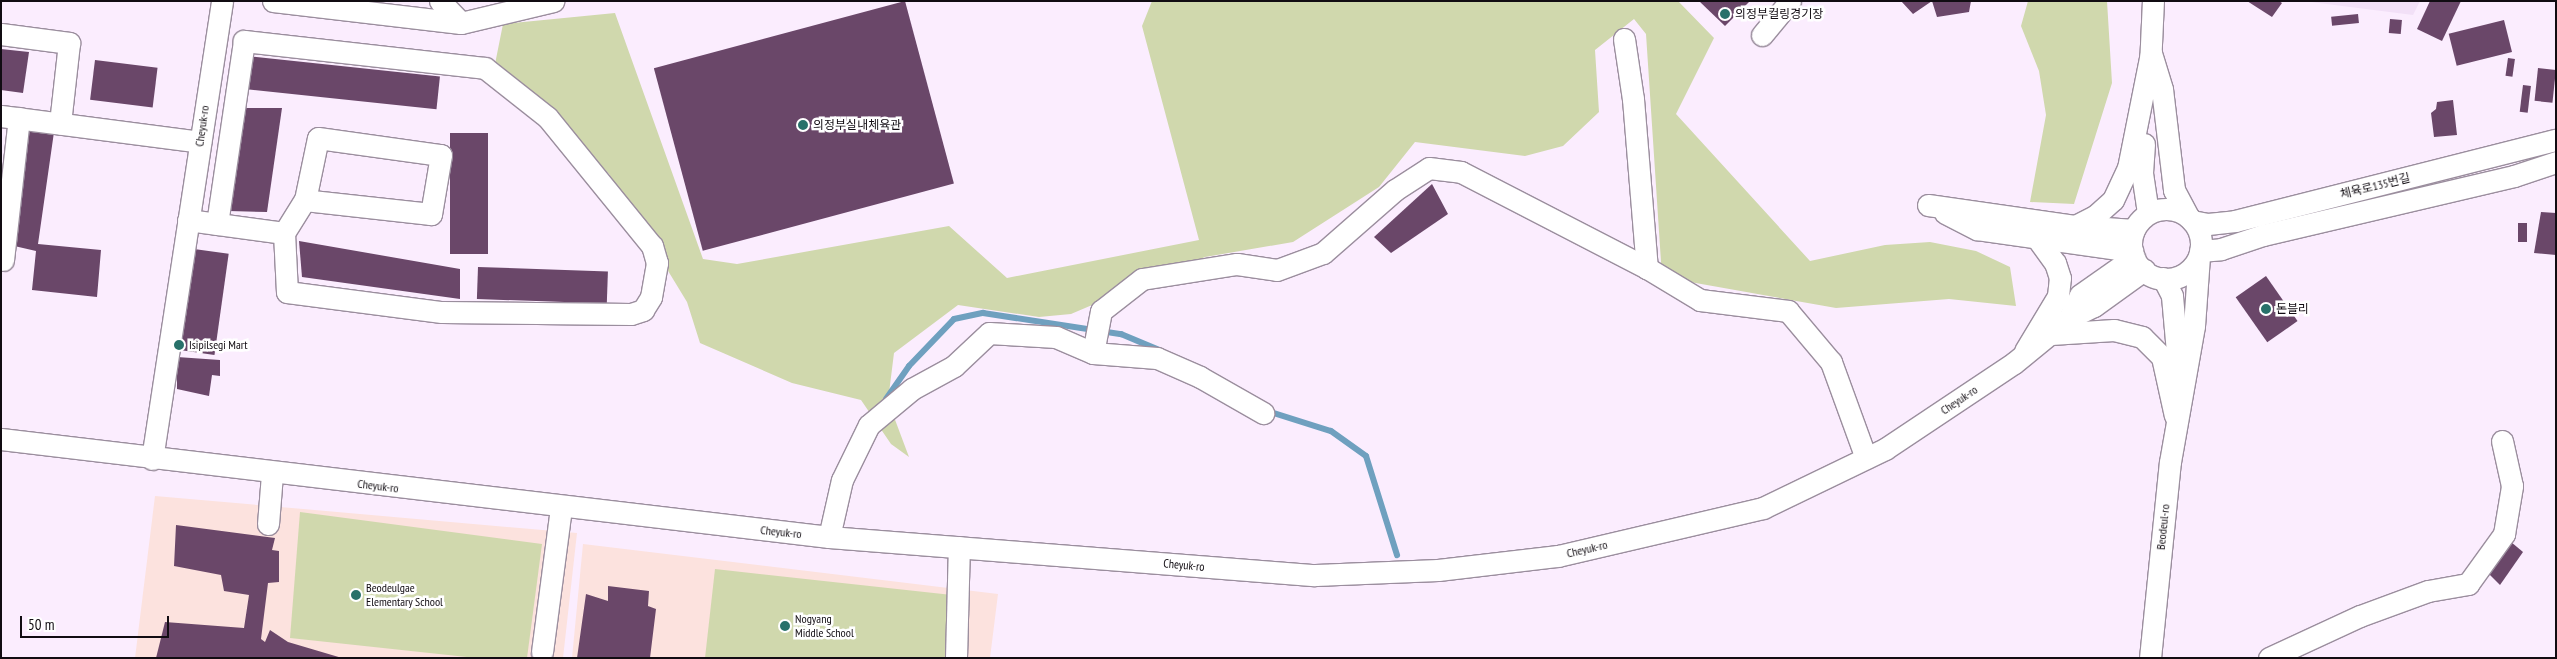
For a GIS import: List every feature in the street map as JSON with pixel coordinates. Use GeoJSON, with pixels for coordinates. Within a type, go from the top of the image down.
{"type":"FeatureCollection","features":[{"type":"Feature","properties":{"kind":"street","name":"Cheyuk-ro"},"geometry":{"type":"LineString","coordinates":[[152,459],[222,1]]}},
{"type":"Feature","properties":{"kind":"street"},"geometry":{"type":"LineString","coordinates":[[273,1],[461,23],[553,1]]}},
{"type":"Feature","properties":{"kind":"street"},"geometry":{"type":"LineString","coordinates":[[440,1],[461,23]]}},
{"type":"Feature","properties":{"kind":"street"},"geometry":{"type":"LineString","coordinates":[[461,23],[462,1]]}},
{"type":"Feature","properties":{"kind":"street"},"geometry":{"type":"LineString","coordinates":[[1762,35],[1790,1]]}},
{"type":"Feature","properties":{"kind":"street"},"geometry":{"type":"LineString","coordinates":[[2141,257],[2148,213],[2142,173],[2153,1]]}},
{"type":"Feature","properties":{"kind":"street"},"geometry":{"type":"LineString","coordinates":[[1,34],[70,42],[60,123]]}},
{"type":"Feature","properties":{"kind":"street"},"geometry":{"type":"LineString","coordinates":[[1624,39],[1633,99],[1647,268]]}},
{"type":"Feature","properties":{"kind":"street"},"geometry":{"type":"LineString","coordinates":[[217,224],[244,41],[484,68],[547,117],[652,246],[657,263],[651,297],[642,310],[631,314],[442,312],[287,292],[284,233],[305,200],[318,138],[441,155],[431,214],[305,200]]}},
{"type":"Feature","properties":{"kind":"street"},"geometry":{"type":"LineString","coordinates":[[2075,226],[2095,216],[2113,200],[2128,168],[2151,53]]}},
{"type":"Feature","properties":{"kind":"street"},"geometry":{"type":"LineString","coordinates":[[2151,53],[2162,89],[2174,190],[2200,235],[2189,370],[2181,397]]}},
{"type":"Feature","properties":{"kind":"street"},"geometry":{"type":"LineString","coordinates":[[3,260],[10,117],[200,142]]}},
{"type":"Feature","properties":{"kind":"street","name":"체육로135번길"},"geometry":{"type":"LineString","coordinates":[[2190,218],[2208,224],[2235,221],[2556,140]]}},
{"type":"Feature","properties":{"kind":"street","name":"체육로135번길"},"geometry":{"type":"LineString","coordinates":[[2200,253],[2263,235],[2514,176],[2556,162]]}},
{"type":"Feature","properties":{"kind":"street"},"geometry":{"type":"LineString","coordinates":[[1094,348],[1101,311],[1142,279],[1237,264],[1277,270],[1323,252],[1396,190],[1429,168],[1461,172],[1647,268],[1700,300],[1788,311],[1831,362],[1866,458]]}},
{"type":"Feature","properties":{"kind":"street"},"geometry":{"type":"LineString","coordinates":[[2181,397],[2172,296],[2141,257],[2036,237],[1977,229],[1928,205],[2075,226],[2141,257],[2185,273],[2200,253]]}},
{"type":"Feature","properties":{"kind":"street"},"geometry":{"type":"LineString","coordinates":[[2148,213],[2169,209],[2190,218]]}},
{"type":"Feature","properties":{"kind":"street"},"geometry":{"type":"LineString","coordinates":[[188,220],[284,233]]}},
{"type":"Feature","properties":{"kind":"street"},"geometry":{"type":"LineString","coordinates":[[2014,364],[2058,296],[2060,278],[2055,263],[2036,237]]}},
{"type":"Feature","properties":{"kind":"street","name":"Cheyuk-ro"},"geometry":{"type":"LineString","coordinates":[[1,440],[272,474],[829,537],[1315,576],[1438,570],[1558,556],[1763,508],[1890,446],[2014,364],[2069,318],[2094,306],[2141,257]]}},
{"type":"Feature","properties":{"kind":"street"},"geometry":{"type":"LineString","coordinates":[[2052,334],[2114,330],[2142,337],[2162,356],[2176,423]]}},
{"type":"Feature","properties":{"kind":"street"},"geometry":{"type":"LineString","coordinates":[[829,537],[842,480],[870,425],[912,389],[954,366],[990,333],[1056,337],[1094,348],[1157,358],[1200,377],[1263,414]]}},
{"type":"Feature","properties":{"kind":"street","name":"Beodeul-ro"},"geometry":{"type":"LineString","coordinates":[[2150,658],[2176,423],[2181,397]]}},
{"type":"Feature","properties":{"kind":"street"},"geometry":{"type":"LineString","coordinates":[[2269,658],[2360,616],[2428,591],[2468,584],[2504,534],[2512,486],[2502,441]]}},
{"type":"Feature","properties":{"kind":"street"},"geometry":{"type":"LineString","coordinates":[[268,524],[272,474]]}},
{"type":"Feature","properties":{"kind":"street"},"geometry":{"type":"LineString","coordinates":[[542,652],[560,507]]}},
{"type":"Feature","properties":{"kind":"street"},"geometry":{"type":"LineString","coordinates":[[956,658],[959,547]]}},
{"type":"Feature","properties":{"kind":"shaded area"},"geometry":{"type":"Polygon","coordinates":[[[2303,1],[2420,1],[2413,15],[2303,1]]]}},
{"type":"Feature","properties":{"kind":"shaded area","name":"Beodeulgae Elementary School"},"geometry":{"type":"Polygon","coordinates":[[[155,496],[577,533],[563,658],[135,658],[155,496]]]}},
{"type":"Feature","properties":{"kind":"shaded area","name":"Nogyang Middle School"},"geometry":{"type":"Polygon","coordinates":[[[583,544],[998,594],[990,658],[572,658],[583,544]]]}},
{"type":"Feature","properties":{"kind":"green space"},"geometry":{"type":"Polygon","coordinates":[[[1152,1],[1678,1],[1714,38],[1676,114],[1810,261],[1885,245],[1930,242],[1976,251],[2010,267],[2016,306],[1949,299],[1836,308],[1662,277],[1646,34],[1634,19],[1595,50],[1599,112],[1563,146],[1525,156],[1415,142],[1379,187],[1293,242],[1205,257],[1071,314],[1039,317],[958,305],[894,353],[888,401],[909,457],[891,444],[861,400],[792,383],[700,343],[687,302],[609,174],[495,64],[503,24],[615,13],[703,259],[737,264],[949,226],[1007,278],[1199,240],[1142,26],[1152,1]]]}},
{"type":"Feature","properties":{"kind":"green space"},"geometry":{"type":"Polygon","coordinates":[[[2028,1],[2107,1],[2112,83],[2074,204],[2030,202],[2046,115],[2039,71],[2021,26],[2028,1]]]}},
{"type":"Feature","properties":{"kind":"green space"},"geometry":{"type":"Polygon","coordinates":[[[300,512],[542,544],[527,658],[476,658],[290,638],[300,512]]]}},
{"type":"Feature","properties":{"kind":"green space"},"geometry":{"type":"Polygon","coordinates":[[[715,569],[952,595],[945,658],[705,658],[715,569]]]}},
{"type":"Feature","properties":{"kind":"building","name":"의정부실내체육관"},"geometry":{"type":"Polygon","coordinates":[[[905,1],[954,184],[703,251],[654,68],[905,1]]]}},
{"type":"Feature","properties":{"kind":"building","name":"의정부컬링경기장"},"geometry":{"type":"Polygon","coordinates":[[[1699,1],[1750,1],[1725,26],[1699,1]]]}},
{"type":"Feature","properties":{"kind":"building"},"geometry":{"type":"Polygon","coordinates":[[[1901,1],[1932,1],[1913,14],[1901,1]]]}},
{"type":"Feature","properties":{"kind":"building"},"geometry":{"type":"Polygon","coordinates":[[[1932,1],[1971,1],[1969,12],[1937,17],[1932,1]]]}},
{"type":"Feature","properties":{"kind":"building"},"geometry":{"type":"Polygon","coordinates":[[[2247,1],[2279,1],[2282,3],[2272,17],[2247,1]]]}},
{"type":"Feature","properties":{"kind":"building"},"geometry":{"type":"Polygon","coordinates":[[[2430,1],[2461,1],[2442,41],[2417,29],[2430,1]]]}},
{"type":"Feature","properties":{"kind":"building"},"geometry":{"type":"Polygon","coordinates":[[[2358,14],[2359,23],[2332,26],[2331,17],[2358,14]]]}},
{"type":"Feature","properties":{"kind":"building"},"geometry":{"type":"Polygon","coordinates":[[[2390,19],[2402,20],[2401,34],[2389,33],[2390,19]]]}},
{"type":"Feature","properties":{"kind":"building"},"geometry":{"type":"Polygon","coordinates":[[[2504,20],[2512,52],[2457,66],[2449,34],[2504,20]]]}},
{"type":"Feature","properties":{"kind":"building"},"geometry":{"type":"Polygon","coordinates":[[[1,49],[29,52],[23,93],[1,90],[1,49]]]}},
{"type":"Feature","properties":{"kind":"building"},"geometry":{"type":"Polygon","coordinates":[[[246,56],[440,76],[436,109],[243,89],[246,56]]]}},
{"type":"Feature","properties":{"kind":"building"},"geometry":{"type":"Polygon","coordinates":[[[2508,58],[2515,59],[2512,77],[2505,76],[2508,58]]]}},
{"type":"Feature","properties":{"kind":"building"},"geometry":{"type":"Polygon","coordinates":[[[95,60],[158,68],[153,107],[90,100],[95,60]]]}},
{"type":"Feature","properties":{"kind":"building"},"geometry":{"type":"Polygon","coordinates":[[[2538,68],[2556,70],[2552,103],[2535,101],[2538,68]]]}},
{"type":"Feature","properties":{"kind":"building"},"geometry":{"type":"Polygon","coordinates":[[[2523,85],[2531,86],[2528,113],[2520,112],[2523,85]]]}},
{"type":"Feature","properties":{"kind":"building"},"geometry":{"type":"Polygon","coordinates":[[[2453,100],[2457,135],[2434,137],[2431,113],[2436,109],[2437,102],[2453,100]]]}},
{"type":"Feature","properties":{"kind":"building"},"geometry":{"type":"Polygon","coordinates":[[[240,108],[282,108],[267,212],[229,211],[240,108]]]}},
{"type":"Feature","properties":{"kind":"building"},"geometry":{"type":"Polygon","coordinates":[[[22,127],[54,132],[38,244],[101,250],[97,297],[32,290],[36,251],[10,245],[22,127]]]}},
{"type":"Feature","properties":{"kind":"building"},"geometry":{"type":"Polygon","coordinates":[[[450,133],[488,133],[488,254],[450,254],[450,133]]]}},
{"type":"Feature","properties":{"kind":"building"},"geometry":{"type":"Polygon","coordinates":[[[1432,184],[1448,214],[1391,253],[1374,237],[1432,184]]]}},
{"type":"Feature","properties":{"kind":"building"},"geometry":{"type":"Polygon","coordinates":[[[2541,212],[2556,213],[2556,255],[2534,253],[2541,212]]]}},
{"type":"Feature","properties":{"kind":"building"},"geometry":{"type":"Polygon","coordinates":[[[2518,223],[2527,223],[2527,242],[2518,242],[2518,223]]]}},
{"type":"Feature","properties":{"kind":"building"},"geometry":{"type":"Polygon","coordinates":[[[299,241],[460,269],[460,299],[302,277],[299,241]]]}},
{"type":"Feature","properties":{"kind":"building"},"geometry":{"type":"Polygon","coordinates":[[[194,249],[229,254],[214,355],[180,350],[194,249]]]}},
{"type":"Feature","properties":{"kind":"building"},"geometry":{"type":"Polygon","coordinates":[[[478,267],[608,272],[607,304],[477,299],[478,267]]]}},
{"type":"Feature","properties":{"kind":"building","name":"돈블리"},"geometry":{"type":"Polygon","coordinates":[[[2266,276],[2298,321],[2267,342],[2236,297],[2266,276]]]}},
{"type":"Feature","properties":{"kind":"building"},"geometry":{"type":"Polygon","coordinates":[[[177,357],[220,360],[220,376],[212,375],[209,396],[177,389],[177,357]]]}},
{"type":"Feature","properties":{"kind":"building"},"geometry":{"type":"Polygon","coordinates":[[[176,525],[275,538],[272,550],[279,551],[279,582],[268,583],[261,639],[265,642],[270,630],[288,642],[342,658],[156,658],[165,622],[244,628],[249,595],[224,591],[221,575],[174,566],[176,525]]]}},
{"type":"Feature","properties":{"kind":"building"},"geometry":{"type":"Polygon","coordinates":[[[2511,542],[2523,552],[2500,585],[2488,573],[2511,542]]]}},
{"type":"Feature","properties":{"kind":"building"},"geometry":{"type":"Polygon","coordinates":[[[608,586],[649,591],[648,606],[656,609],[650,658],[577,658],[586,594],[608,601],[608,586]]]}},
{"type":"Feature","properties":{"kind":"waterway"},"geometry":{"type":"LineString","coordinates":[[886,399],[909,366],[954,319],[983,313],[1121,334],[1159,350]]}},
{"type":"Feature","properties":{"kind":"waterway"},"geometry":{"type":"LineString","coordinates":[[1267,411],[1331,431],[1366,456],[1397,555]]}},
{"type":"Feature","properties":{"kind":"place","name":"의정부컬링경기장"},"geometry":{"type":"Point","coordinates":[1725,14]}},
{"type":"Feature","properties":{"kind":"place","name":"의정부실내체육관"},"geometry":{"type":"Point","coordinates":[803,125]}},
{"type":"Feature","properties":{"kind":"place","name":"돈블리"},"geometry":{"type":"Point","coordinates":[2266,309]}},
{"type":"Feature","properties":{"kind":"place","name":"Isipilsegi Mart"},"geometry":{"type":"Point","coordinates":[179,345]}},
{"type":"Feature","properties":{"kind":"place","name":"Beodeulgae Elementary School"},"geometry":{"type":"Point","coordinates":[356,595]}},
{"type":"Feature","properties":{"kind":"place","name":"Nogyang Middle School"},"geometry":{"type":"Point","coordinates":[785,626]}}]}
